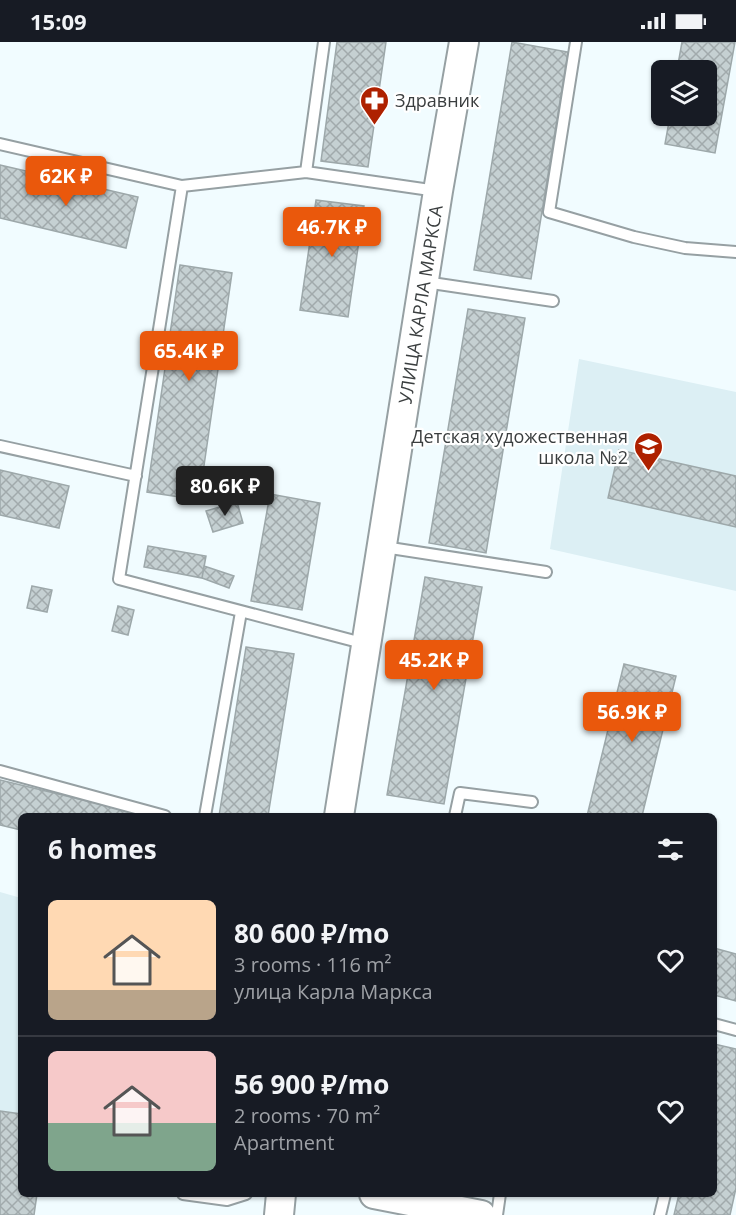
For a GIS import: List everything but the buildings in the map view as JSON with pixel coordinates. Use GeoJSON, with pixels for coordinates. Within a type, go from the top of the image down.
{"type":"FeatureCollection","features":[{"type":"Feature","properties":{"kind":"street","name":"УЛИЦА КАРЛА МАРКСА"},"geometry":{"type":"LineString","coordinates":[[339,813],[438,191],[464,42]]}},
{"type":"Feature","properties":{"kind":"street"},"geometry":{"type":"LineString","coordinates":[[279,1215],[281,1197]]}},
{"type":"Feature","properties":{"kind":"street"},"geometry":{"type":"LineString","coordinates":[[389,1197],[481,1215]]}},
{"type":"Feature","properties":{"kind":"lane"},"geometry":{"type":"LineString","coordinates":[[306,172],[324,42]]}},
{"type":"Feature","properties":{"kind":"lane"},"geometry":{"type":"LineString","coordinates":[[576,42],[549,212],[634,237],[685,248],[736,252]]}},
{"type":"Feature","properties":{"kind":"lane"},"geometry":{"type":"LineString","coordinates":[[0,144],[182,186],[306,172],[438,191]]}},
{"type":"Feature","properties":{"kind":"lane"},"geometry":{"type":"LineString","coordinates":[[182,186],[119,579],[366,644]]}},
{"type":"Feature","properties":{"kind":"lane"},"geometry":{"type":"LineString","coordinates":[[424,282],[553,301]]}},
{"type":"Feature","properties":{"kind":"lane"},"geometry":{"type":"LineString","coordinates":[[0,446],[135,476]]}},
{"type":"Feature","properties":{"kind":"lane"},"geometry":{"type":"LineString","coordinates":[[381,547],[546,572]]}},
{"type":"Feature","properties":{"kind":"lane"},"geometry":{"type":"LineString","coordinates":[[206,813],[241,612]]}},
{"type":"Feature","properties":{"kind":"lane"},"geometry":{"type":"LineString","coordinates":[[0,771],[154,813]]}},
{"type":"Feature","properties":{"kind":"lane"},"geometry":{"type":"LineString","coordinates":[[456,813],[460,793],[532,802]]}},
{"type":"Feature","properties":{"kind":"lane"},"geometry":{"type":"LineString","coordinates":[[717,1025],[736,1030]]}},
{"type":"Feature","properties":{"kind":"lane"},"geometry":{"type":"LineString","coordinates":[[205,1197],[227,1200],[236,1197]]}},
{"type":"Feature","properties":{"kind":"lane"},"geometry":{"type":"LineString","coordinates":[[497,1215],[500,1197]]}},
{"type":"Feature","properties":{"kind":"lane"},"geometry":{"type":"LineString","coordinates":[[660,1215],[664,1197]]}},
{"type":"Feature","properties":{"kind":"shaded area","name":"Детская художественная школа №2"},"geometry":{"type":"Polygon","coordinates":[[[579,359],[736,392],[736,591],[550,549],[579,359]]]}},
{"type":"Feature","properties":{"kind":"shaded area"},"geometry":{"type":"Polygon","coordinates":[[[0,892],[18,897],[18,1114],[0,1111],[0,892]]]}},
{"type":"Feature","properties":{"kind":"place","name":"Здравник"},"geometry":{"type":"Point","coordinates":[374,126]}},
{"type":"Feature","properties":{"kind":"place","name":"Детская художественная школа №2"},"geometry":{"type":"Point","coordinates":[649,472]}}]}
